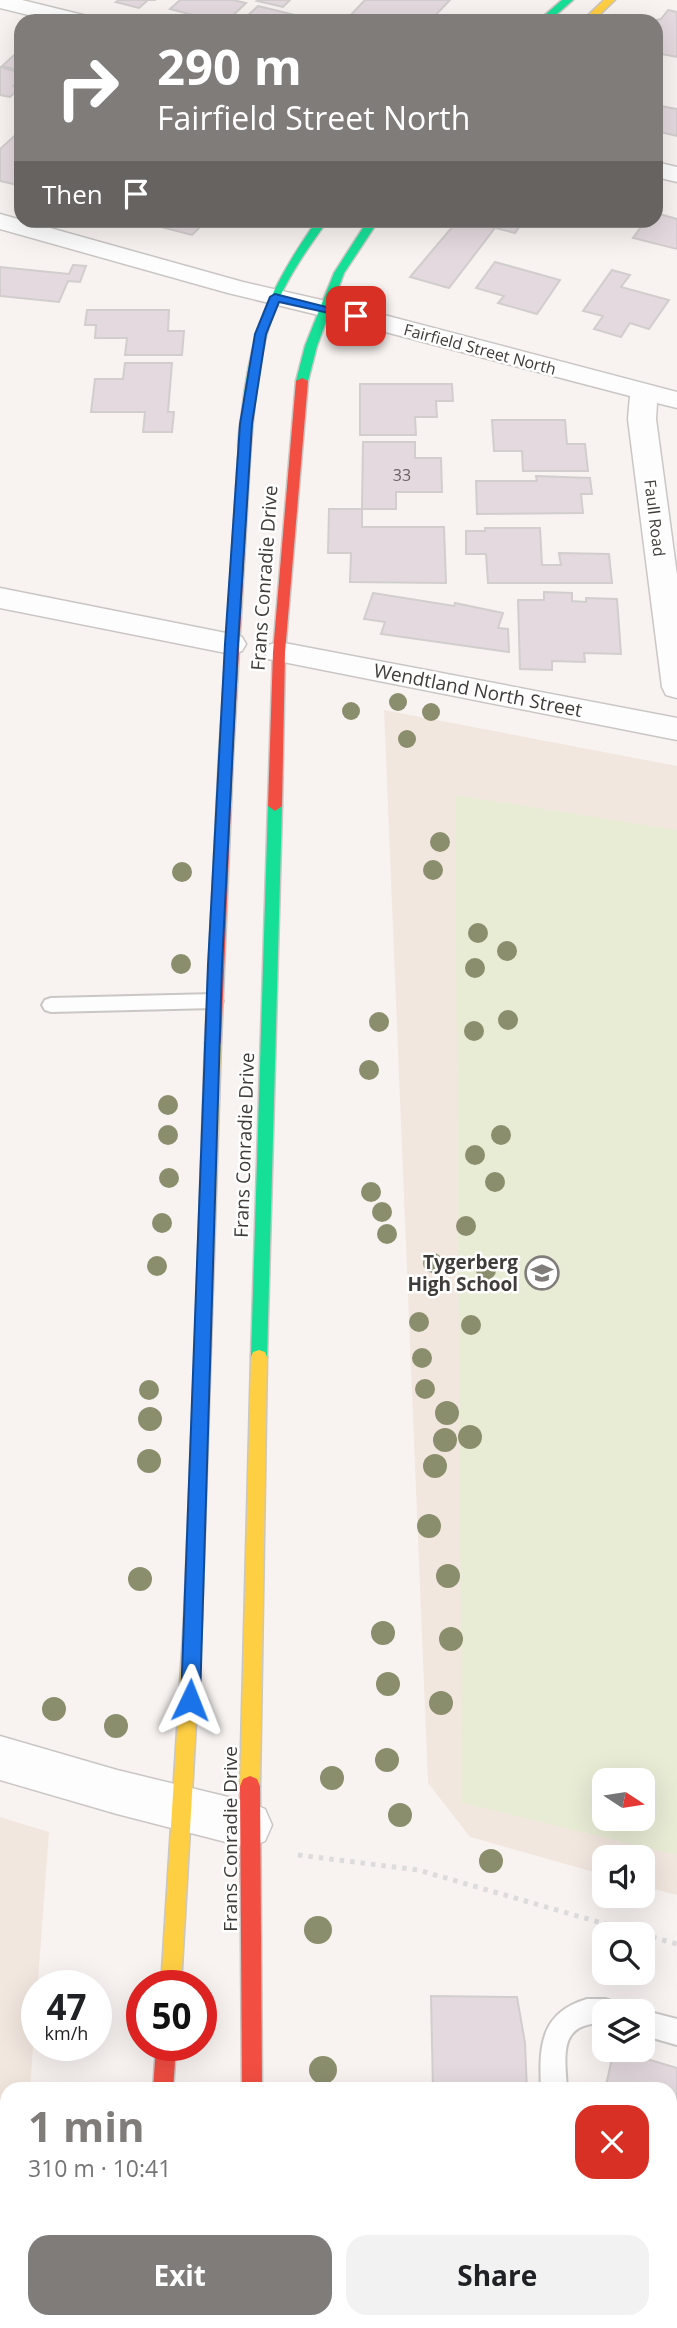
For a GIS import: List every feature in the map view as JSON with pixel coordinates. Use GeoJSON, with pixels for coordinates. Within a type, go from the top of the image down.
{"type":"FeatureCollection","features":[{"type":"Feature","properties":{"kind":"main road"},"geometry":{"type":"LineString","coordinates":[[551,14],[568,0]]}},
{"type":"Feature","properties":{"kind":"main road"},"geometry":{"type":"LineString","coordinates":[[595,14],[610,0]]}},
{"type":"Feature","properties":{"kind":"main road","name":"Frans Conradie Drive"},"geometry":{"type":"LineString","coordinates":[[172,1970],[186,1809],[202,1429],[214,1001],[231,644],[246,424],[261,334],[292,262],[317,228]]}},
{"type":"Feature","properties":{"kind":"main road","name":"Frans Conradie Drive"},"geometry":{"type":"LineString","coordinates":[[252,2082],[250,1825],[257,1431],[279,652],[300,390],[324,308],[340,273],[369,228]]}},
{"type":"Feature","properties":{"kind":"main road"},"geometry":{"type":"LineString","coordinates":[[164,2082],[165,2061]]}},
{"type":"Feature","properties":{"kind":"street"},"geometry":{"type":"LineString","coordinates":[[0,1],[51,14]]}},
{"type":"Feature","properties":{"kind":"street","name":"Fairfield Street North"},"geometry":{"type":"LineString","coordinates":[[25,228],[275,297],[677,400]]}},
{"type":"Feature","properties":{"kind":"street","name":"Faull Road"},"geometry":{"type":"LineString","coordinates":[[644,391],[642,419],[677,687]]}},
{"type":"Feature","properties":{"kind":"street"},"geometry":{"type":"LineString","coordinates":[[0,598],[231,644]]}},
{"type":"Feature","properties":{"kind":"street","name":"Wendtland North Street"},"geometry":{"type":"LineString","coordinates":[[279,652],[677,729]]}},
{"type":"Feature","properties":{"kind":"street"},"geometry":{"type":"LineString","coordinates":[[0,1758],[117,1792],[250,1825]]}},
{"type":"Feature","properties":{"kind":"lane"},"geometry":{"type":"LineString","coordinates":[[51,1005],[214,1001]]}},
{"type":"Feature","properties":{"kind":"lane"},"geometry":{"type":"LineString","coordinates":[[553,2082],[551,2055],[559,2029],[575,2014],[586,2009],[592,2010]]}},
{"type":"Feature","properties":{"kind":"lane"},"geometry":{"type":"LineString","coordinates":[[655,2026],[677,2032]]}},
{"type":"Feature","properties":{"kind":"path"},"geometry":{"type":"LineString","coordinates":[[287,1854],[418,1870],[599,1922]]}},
{"type":"Feature","properties":{"kind":"path"},"geometry":{"type":"LineString","coordinates":[[655,1938],[677,1944]]}},
{"type":"Feature","properties":{"kind":"shaded area","name":"Tygerberg High School"},"geometry":{"type":"Polygon","coordinates":[[[384,710],[677,766],[677,1895],[655,1889],[655,1845],[592,1845],[592,1872],[470,1837],[428,1783],[384,710]]]}},
{"type":"Feature","properties":{"kind":"shaded area"},"geometry":{"type":"Polygon","coordinates":[[[0,1817],[49,1832],[39,1970],[21,1970],[21,2061],[32,2061],[31,2082],[0,2082],[0,1817]]]}},
{"type":"Feature","properties":{"kind":"green space","name":"Tygerberg High School"},"geometry":{"type":"Polygon","coordinates":[[[455,795],[677,830],[677,1855],[655,1850],[655,1845],[636,1845],[462,1803],[455,795]]]}},
{"type":"Feature","properties":{"kind":"building"},"geometry":{"type":"Polygon","coordinates":[[[148,0],[139,8],[116,2],[148,0]]]}},
{"type":"Feature","properties":{"kind":"building"},"geometry":{"type":"Polygon","coordinates":[[[180,0],[233,0],[246,3],[234,14],[189,14],[170,9],[180,0]]]}},
{"type":"Feature","properties":{"kind":"building"},"geometry":{"type":"Polygon","coordinates":[[[290,0],[283,7],[257,1],[290,0]]]}},
{"type":"Feature","properties":{"kind":"building"},"geometry":{"type":"Polygon","coordinates":[[[365,0],[450,0],[437,14],[352,14],[365,0]]]}},
{"type":"Feature","properties":{"kind":"building"},"geometry":{"type":"Polygon","coordinates":[[[258,6],[291,14],[249,14],[258,6]]]}},
{"type":"Feature","properties":{"kind":"building"},"geometry":{"type":"Polygon","coordinates":[[[668,10],[677,12],[677,57],[663,54],[663,16],[668,10]]]}},
{"type":"Feature","properties":{"kind":"building"},"geometry":{"type":"Polygon","coordinates":[[[14,55],[14,69],[2,66],[14,55]]]}},
{"type":"Feature","properties":{"kind":"building"},"geometry":{"type":"Polygon","coordinates":[[[0,67],[14,71],[14,93],[10,97],[0,95],[0,67]]]}},
{"type":"Feature","properties":{"kind":"building"},"geometry":{"type":"Polygon","coordinates":[[[663,106],[677,109],[677,136],[663,133],[663,106]]]}},
{"type":"Feature","properties":{"kind":"building"},"geometry":{"type":"Polygon","coordinates":[[[14,136],[14,184],[0,181],[0,149],[14,136]]]}},
{"type":"Feature","properties":{"kind":"building"},"geometry":{"type":"Polygon","coordinates":[[[663,215],[677,219],[677,249],[633,238],[640,228],[663,228],[663,215]]]}},
{"type":"Feature","properties":{"kind":"building"},"geometry":{"type":"Polygon","coordinates":[[[165,228],[199,228],[192,235],[165,228]]]}},
{"type":"Feature","properties":{"kind":"building"},"geometry":{"type":"Polygon","coordinates":[[[451,228],[495,228],[449,288],[410,277],[451,228]]]}},
{"type":"Feature","properties":{"kind":"building"},"geometry":{"type":"Polygon","coordinates":[[[496,228],[518,228],[515,233],[496,228]]]}},
{"type":"Feature","properties":{"kind":"building"},"geometry":{"type":"Polygon","coordinates":[[[495,262],[560,280],[537,314],[498,303],[504,296],[476,288],[495,262]]]}},
{"type":"Feature","properties":{"kind":"building"},"geometry":{"type":"Polygon","coordinates":[[[73,265],[86,266],[80,282],[68,281],[59,302],[0,296],[0,267],[69,274],[73,265]]]}},
{"type":"Feature","properties":{"kind":"building"},"geometry":{"type":"Polygon","coordinates":[[[612,270],[630,275],[621,287],[669,300],[649,329],[630,323],[621,337],[594,329],[603,316],[583,311],[612,270]]]}},
{"type":"Feature","properties":{"kind":"building"},"geometry":{"type":"Polygon","coordinates":[[[87,310],[169,310],[168,331],[184,331],[182,355],[125,355],[127,338],[95,338],[96,325],[85,325],[87,310]]]}},
{"type":"Feature","properties":{"kind":"building"},"geometry":{"type":"Polygon","coordinates":[[[125,363],[172,363],[168,412],[174,412],[172,432],[143,432],[145,412],[91,412],[95,379],[123,379],[125,363]]]}},
{"type":"Feature","properties":{"kind":"building"},"geometry":{"type":"Polygon","coordinates":[[[360,384],[452,384],[453,401],[436,401],[437,417],[415,417],[416,435],[360,435],[360,384]]]}},
{"type":"Feature","properties":{"kind":"building"},"geometry":{"type":"Polygon","coordinates":[[[492,420],[565,420],[567,444],[585,444],[588,471],[523,471],[522,451],[494,451],[492,420]]]}},
{"type":"Feature","properties":{"kind":"building"},"geometry":{"type":"Polygon","coordinates":[[[363,442],[415,442],[415,458],[441,458],[442,492],[396,492],[396,509],[362,509],[363,442]]]}},
{"type":"Feature","properties":{"kind":"building"},"geometry":{"type":"Polygon","coordinates":[[[536,476],[590,478],[592,494],[581,494],[583,513],[477,514],[476,481],[537,481],[536,476]]]}},
{"type":"Feature","properties":{"kind":"building"},"geometry":{"type":"Polygon","coordinates":[[[329,509],[362,509],[362,527],[444,527],[446,583],[350,582],[351,553],[328,553],[329,509]]]}},
{"type":"Feature","properties":{"kind":"building"},"geometry":{"type":"Polygon","coordinates":[[[485,528],[540,528],[542,565],[561,565],[559,553],[609,554],[612,583],[488,583],[486,554],[466,554],[466,531],[485,531],[485,528]]]}},
{"type":"Feature","properties":{"kind":"building"},"geometry":{"type":"Polygon","coordinates":[[[544,592],[572,593],[572,601],[586,602],[586,598],[617,599],[621,654],[584,653],[585,662],[552,661],[552,670],[520,669],[518,600],[544,600],[544,592]]]}},
{"type":"Feature","properties":{"kind":"building"},"geometry":{"type":"Polygon","coordinates":[[[373,593],[454,606],[455,603],[503,613],[498,628],[508,629],[509,652],[381,634],[385,622],[364,619],[373,593]]]}},
{"type":"Feature","properties":{"kind":"building"},"geometry":{"type":"Polygon","coordinates":[[[431,1996],[517,1997],[525,2043],[527,2082],[433,2082],[431,1996]]]}},
{"type":"Feature","properties":{"kind":"building"},"geometry":{"type":"Polygon","coordinates":[[[655,2061],[677,2068],[677,2082],[607,2082],[611,2062],[655,2061]]]}},
{"type":"Feature","properties":{"kind":"traffic: fast"},"geometry":{"type":"LineString","coordinates":[[551,14],[568,0]]}},
{"type":"Feature","properties":{"kind":"traffic: fast"},"geometry":{"type":"LineString","coordinates":[[244,457],[251,381],[258,344],[275,296],[318,228]]}},
{"type":"Feature","properties":{"kind":"traffic: fast"},"geometry":{"type":"LineString","coordinates":[[302,381],[311,346],[339,273],[369,228]]}},
{"type":"Feature","properties":{"kind":"traffic: fast"},"geometry":{"type":"LineString","coordinates":[[259,1357],[275,806]]}},
{"type":"Feature","properties":{"kind":"traffic: slow"},"geometry":{"type":"LineString","coordinates":[[595,14],[610,0]]}},
{"type":"Feature","properties":{"kind":"traffic: slow"},"geometry":{"type":"LineString","coordinates":[[203,1346],[213,1043]]}},
{"type":"Feature","properties":{"kind":"traffic: slow"},"geometry":{"type":"LineString","coordinates":[[250,1786],[259,1357]]}},
{"type":"Feature","properties":{"kind":"traffic: slow"},"geometry":{"type":"LineString","coordinates":[[172,1970],[193,1619]]}},
{"type":"Feature","properties":{"kind":"traffic: jam"},"geometry":{"type":"LineString","coordinates":[[275,806],[279,652],[302,381]]}},
{"type":"Feature","properties":{"kind":"traffic: jam"},"geometry":{"type":"LineString","coordinates":[[213,1043],[226,756],[244,457]]}},
{"type":"Feature","properties":{"kind":"traffic: jam"},"geometry":{"type":"LineString","coordinates":[[193,1619],[203,1346]]}},
{"type":"Feature","properties":{"kind":"traffic: jam"},"geometry":{"type":"LineString","coordinates":[[250,1786],[252,2082]]}},
{"type":"Feature","properties":{"kind":"traffic: jam"},"geometry":{"type":"LineString","coordinates":[[164,2082],[165,2061]]}},
{"type":"Feature","properties":{"kind":"place","name":"Tygerberg High School"},"geometry":{"type":"Point","coordinates":[542,1273]}},
{"type":"Feature","properties":{"kind":"route"},"geometry":{"type":"LineString","coordinates":[[190,1700],[202,1429],[215,965],[231,644],[246,424],[261,334],[275,297],[356,316]]}}]}
